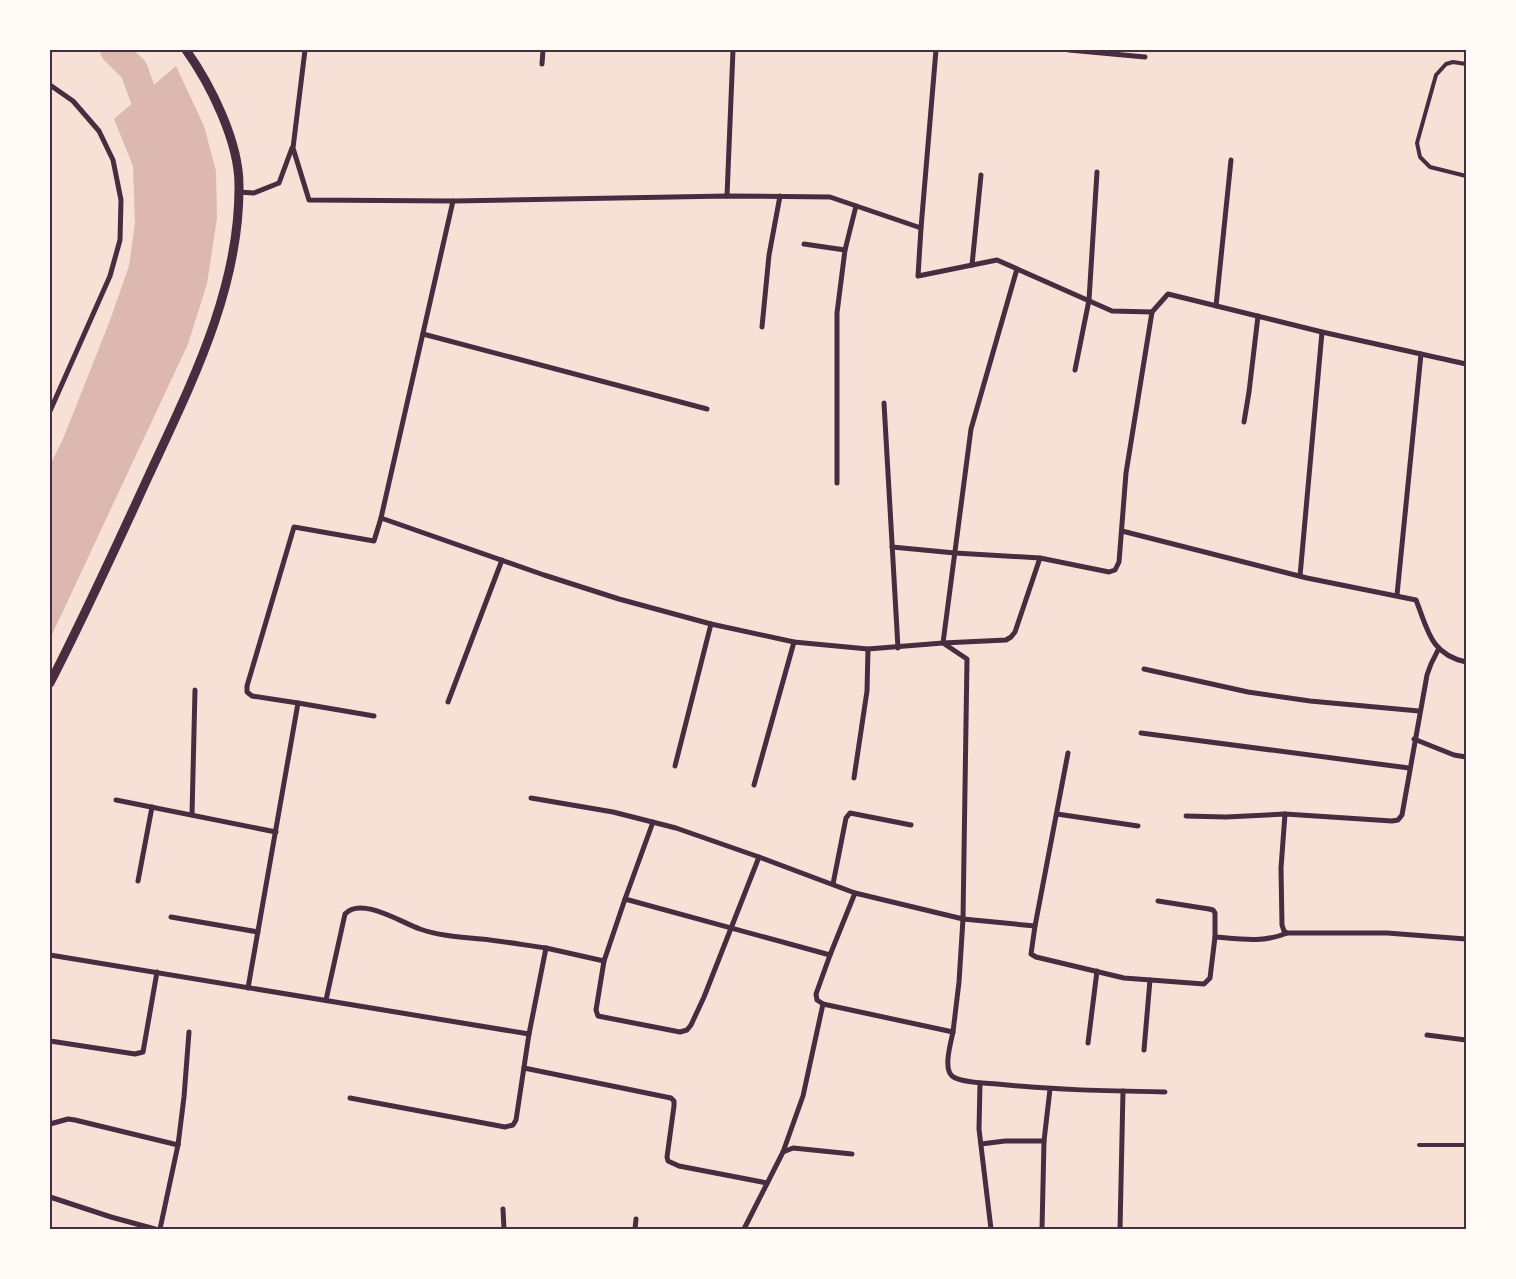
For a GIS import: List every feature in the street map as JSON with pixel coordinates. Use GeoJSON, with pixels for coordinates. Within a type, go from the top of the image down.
{"type":"FeatureCollection","features":[{"type":"Feature","properties":{"kind":"street"},"geometry":{"type":"LineString","coordinates":[[50,683],[124,530],[196,373],[218,312],[229,270],[238,216],[239,186],[234,151],[219,108],[201,70],[186,50]]}},
{"type":"Feature","properties":{"kind":"street"},"geometry":{"type":"LineString","coordinates":[[238,192],[254,193],[279,183],[293,148],[305,50]]}},
{"type":"Feature","properties":{"kind":"street"},"geometry":{"type":"LineString","coordinates":[[542,64],[543,50]]}},
{"type":"Feature","properties":{"kind":"street"},"geometry":{"type":"LineString","coordinates":[[727,196],[733,50]]}},
{"type":"Feature","properties":{"kind":"street"},"geometry":{"type":"LineString","coordinates":[[936,50],[918,276],[997,260],[1112,311],[1152,312]]}},
{"type":"Feature","properties":{"kind":"street"},"geometry":{"type":"LineString","coordinates":[[1069,50],[1145,57]]}},
{"type":"Feature","properties":{"kind":"street"},"geometry":{"type":"LineString","coordinates":[[50,85],[73,102],[99,131],[113,160],[121,200],[120,240],[110,276],[50,411]]}},
{"type":"Feature","properties":{"kind":"street"},"geometry":{"type":"LineString","coordinates":[[293,148],[308,200],[453,201],[727,196],[830,197],[921,228]]}},
{"type":"Feature","properties":{"kind":"street"},"geometry":{"type":"LineString","coordinates":[[1216,306],[1231,160]]}},
{"type":"Feature","properties":{"kind":"street"},"geometry":{"type":"LineString","coordinates":[[1074,370],[1089,300],[1097,172]]}},
{"type":"Feature","properties":{"kind":"street"},"geometry":{"type":"LineString","coordinates":[[972,265],[981,175]]}},
{"type":"Feature","properties":{"kind":"street"},"geometry":{"type":"LineString","coordinates":[[762,327],[769,255],[780,196]]}},
{"type":"Feature","properties":{"kind":"street"},"geometry":{"type":"LineString","coordinates":[[374,716],[252,696],[247,692],[247,686],[294,527],[374,541],[381,518],[453,201]]}},
{"type":"Feature","properties":{"kind":"street"},"geometry":{"type":"LineString","coordinates":[[837,483],[837,314],[845,250],[856,206]]}},
{"type":"Feature","properties":{"kind":"street"},"geometry":{"type":"LineString","coordinates":[[804,244],[845,250]]}},
{"type":"Feature","properties":{"kind":"street"},"geometry":{"type":"LineString","coordinates":[[943,643],[971,429],[1017,269]]}},
{"type":"Feature","properties":{"kind":"street"},"geometry":{"type":"LineString","coordinates":[[892,547],[1040,558],[1112,572],[1117,568],[1126,473],[1152,312],[1168,294],[1322,332],[1466,364]]}},
{"type":"Feature","properties":{"kind":"street"},"geometry":{"type":"LineString","coordinates":[[1244,422],[1258,316]]}},
{"type":"Feature","properties":{"kind":"street"},"geometry":{"type":"LineString","coordinates":[[1300,576],[1322,332]]}},
{"type":"Feature","properties":{"kind":"street"},"geometry":{"type":"LineString","coordinates":[[423,334],[707,409]]}},
{"type":"Feature","properties":{"kind":"street"},"geometry":{"type":"LineString","coordinates":[[1397,595],[1421,354]]}},
{"type":"Feature","properties":{"kind":"street"},"geometry":{"type":"LineString","coordinates":[[884,403],[898,648]]}},
{"type":"Feature","properties":{"kind":"street"},"geometry":{"type":"LineString","coordinates":[[381,518],[619,599],[712,624],[794,642],[868,650],[943,643],[1006,640],[1015,632],[1040,558]]}},
{"type":"Feature","properties":{"kind":"street"},"geometry":{"type":"LineString","coordinates":[[1122,530],[1300,576],[1416,600],[1438,650],[1466,662]]}},
{"type":"Feature","properties":{"kind":"street"},"geometry":{"type":"LineString","coordinates":[[448,702],[502,560]]}},
{"type":"Feature","properties":{"kind":"street"},"geometry":{"type":"LineString","coordinates":[[675,766],[712,624]]}},
{"type":"Feature","properties":{"kind":"street"},"geometry":{"type":"LineString","coordinates":[[754,785],[794,642]]}},
{"type":"Feature","properties":{"kind":"street"},"geometry":{"type":"LineString","coordinates":[[943,643],[967,659],[963,919],[959,982],[948,1070],[952,1076],[959,1079],[1050,1090],[1165,1092]]}},
{"type":"Feature","properties":{"kind":"street"},"geometry":{"type":"LineString","coordinates":[[854,778],[867,691],[868,650]]}},
{"type":"Feature","properties":{"kind":"street"},"geometry":{"type":"LineString","coordinates":[[1186,816],[1226,817],[1285,814],[1398,820],[1402,815],[1419,711],[1427,675],[1438,650]]}},
{"type":"Feature","properties":{"kind":"street"},"geometry":{"type":"LineString","coordinates":[[1144,669],[1248,692],[1310,701],[1419,711]]}},
{"type":"Feature","properties":{"kind":"street"},"geometry":{"type":"LineString","coordinates":[[192,815],[195,690]]}},
{"type":"Feature","properties":{"kind":"street"},"geometry":{"type":"LineString","coordinates":[[248,988],[298,703]]}},
{"type":"Feature","properties":{"kind":"street"},"geometry":{"type":"LineString","coordinates":[[1141,733],[1409,768]]}},
{"type":"Feature","properties":{"kind":"street"},"geometry":{"type":"LineString","coordinates":[[1414,739],[1466,757]]}},
{"type":"Feature","properties":{"kind":"street"},"geometry":{"type":"LineString","coordinates":[[1068,754],[1035,926],[1032,956],[1124,978],[1204,984],[1210,978],[1215,937],[1215,914],[1213,910],[1158,901]]}},
{"type":"Feature","properties":{"kind":"street"},"geometry":{"type":"LineString","coordinates":[[530,798],[612,812],[676,828],[759,856],[855,893],[963,919],[1035,926]]}},
{"type":"Feature","properties":{"kind":"street"},"geometry":{"type":"LineString","coordinates":[[116,800],[276,832]]}},
{"type":"Feature","properties":{"kind":"street"},"geometry":{"type":"LineString","coordinates":[[138,880],[152,808]]}},
{"type":"Feature","properties":{"kind":"street"},"geometry":{"type":"LineString","coordinates":[[833,884],[846,818],[850,813],[911,825]]}},
{"type":"Feature","properties":{"kind":"street"},"geometry":{"type":"LineString","coordinates":[[1057,814],[1138,826]]}},
{"type":"Feature","properties":{"kind":"street"},"geometry":{"type":"LineString","coordinates":[[1285,814],[1282,868],[1282,926],[1287,933]]}},
{"type":"Feature","properties":{"kind":"street"},"geometry":{"type":"LineString","coordinates":[[653,822],[604,962],[596,1010],[598,1016],[680,1032],[687,1030],[691,1025],[732,927],[759,856]]}},
{"type":"Feature","properties":{"kind":"street"},"geometry":{"type":"LineString","coordinates":[[855,893],[816,994],[817,1000],[823,1004],[952,1032]]}},
{"type":"Feature","properties":{"kind":"street"},"geometry":{"type":"LineString","coordinates":[[625,899],[830,955]]}},
{"type":"Feature","properties":{"kind":"street"},"geometry":{"type":"LineString","coordinates":[[326,1000],[345,914],[350,909],[357,907],[391,916],[418,929],[438,934],[546,948],[604,962]]}},
{"type":"Feature","properties":{"kind":"street"},"geometry":{"type":"LineString","coordinates":[[171,918],[258,932]]}},
{"type":"Feature","properties":{"kind":"street"},"geometry":{"type":"LineString","coordinates":[[1215,937],[1263,940],[1272,939],[1287,933],[1388,933],[1466,939]]}},
{"type":"Feature","properties":{"kind":"street"},"geometry":{"type":"LineString","coordinates":[[350,1098],[504,1127],[513,1125],[516,1120],[529,1034],[546,948]]}},
{"type":"Feature","properties":{"kind":"street"},"geometry":{"type":"LineString","coordinates":[[50,955],[529,1034]]}},
{"type":"Feature","properties":{"kind":"street"},"geometry":{"type":"LineString","coordinates":[[1088,1043],[1097,971]]}},
{"type":"Feature","properties":{"kind":"street"},"geometry":{"type":"LineString","coordinates":[[50,1040],[135,1054],[143,1052],[157,972]]}},
{"type":"Feature","properties":{"kind":"street"},"geometry":{"type":"LineString","coordinates":[[1144,1050],[1150,980]]}},
{"type":"Feature","properties":{"kind":"street"},"geometry":{"type":"LineString","coordinates":[[744,1229],[783,1152],[803,1096],[823,1004]]}},
{"type":"Feature","properties":{"kind":"street"},"geometry":{"type":"LineString","coordinates":[[160,1229],[178,1145],[189,1032]]}},
{"type":"Feature","properties":{"kind":"street"},"geometry":{"type":"LineString","coordinates":[[1427,1035],[1466,1040]]}},
{"type":"Feature","properties":{"kind":"street"},"geometry":{"type":"LineString","coordinates":[[524,1068],[671,1098],[674,1101],[674,1106],[667,1156],[668,1161],[679,1166],[767,1183]]}},
{"type":"Feature","properties":{"kind":"street"},"geometry":{"type":"LineString","coordinates":[[980,1082],[979,1129],[991,1229]]}},
{"type":"Feature","properties":{"kind":"street"},"geometry":{"type":"LineString","coordinates":[[1042,1229],[1044,1141],[1050,1090]]}},
{"type":"Feature","properties":{"kind":"street"},"geometry":{"type":"LineString","coordinates":[[1120,1229],[1123,1091]]}},
{"type":"Feature","properties":{"kind":"street"},"geometry":{"type":"LineString","coordinates":[[50,1124],[75,1120],[178,1145]]}},
{"type":"Feature","properties":{"kind":"street"},"geometry":{"type":"LineString","coordinates":[[981,1144],[1005,1141],[1044,1141]]}},
{"type":"Feature","properties":{"kind":"street"},"geometry":{"type":"LineString","coordinates":[[783,1152],[793,1148],[852,1154]]}},
{"type":"Feature","properties":{"kind":"street"},"geometry":{"type":"LineString","coordinates":[[50,1197],[155,1229]]}},
{"type":"Feature","properties":{"kind":"street"},"geometry":{"type":"LineString","coordinates":[[503,1209],[504,1229]]}},
{"type":"Feature","properties":{"kind":"street"},"geometry":{"type":"LineString","coordinates":[[635,1229],[636,1219]]}},
{"type":"Feature","properties":{"kind":"lane"},"geometry":{"type":"LineString","coordinates":[[1466,64],[1453,62],[1446,64],[1436,75],[1417,143],[1420,157],[1430,167],[1466,176]]}},
{"type":"Feature","properties":{"kind":"lane"},"geometry":{"type":"LineString","coordinates":[[1419,1145],[1466,1145]]}},
{"type":"Feature","properties":{"kind":"shaded area"},"geometry":{"type":"Polygon","coordinates":[[[176,66],[204,126],[216,171],[217,218],[207,284],[188,344],[50,639],[50,465],[63,439],[109,323],[129,266],[135,223],[133,166],[114,119],[176,66]]]}},
{"type":"Feature","properties":{"kind":"waterway"},"geometry":{"type":"LineString","coordinates":[[114,50],[134,70],[155,129]]}}]}
